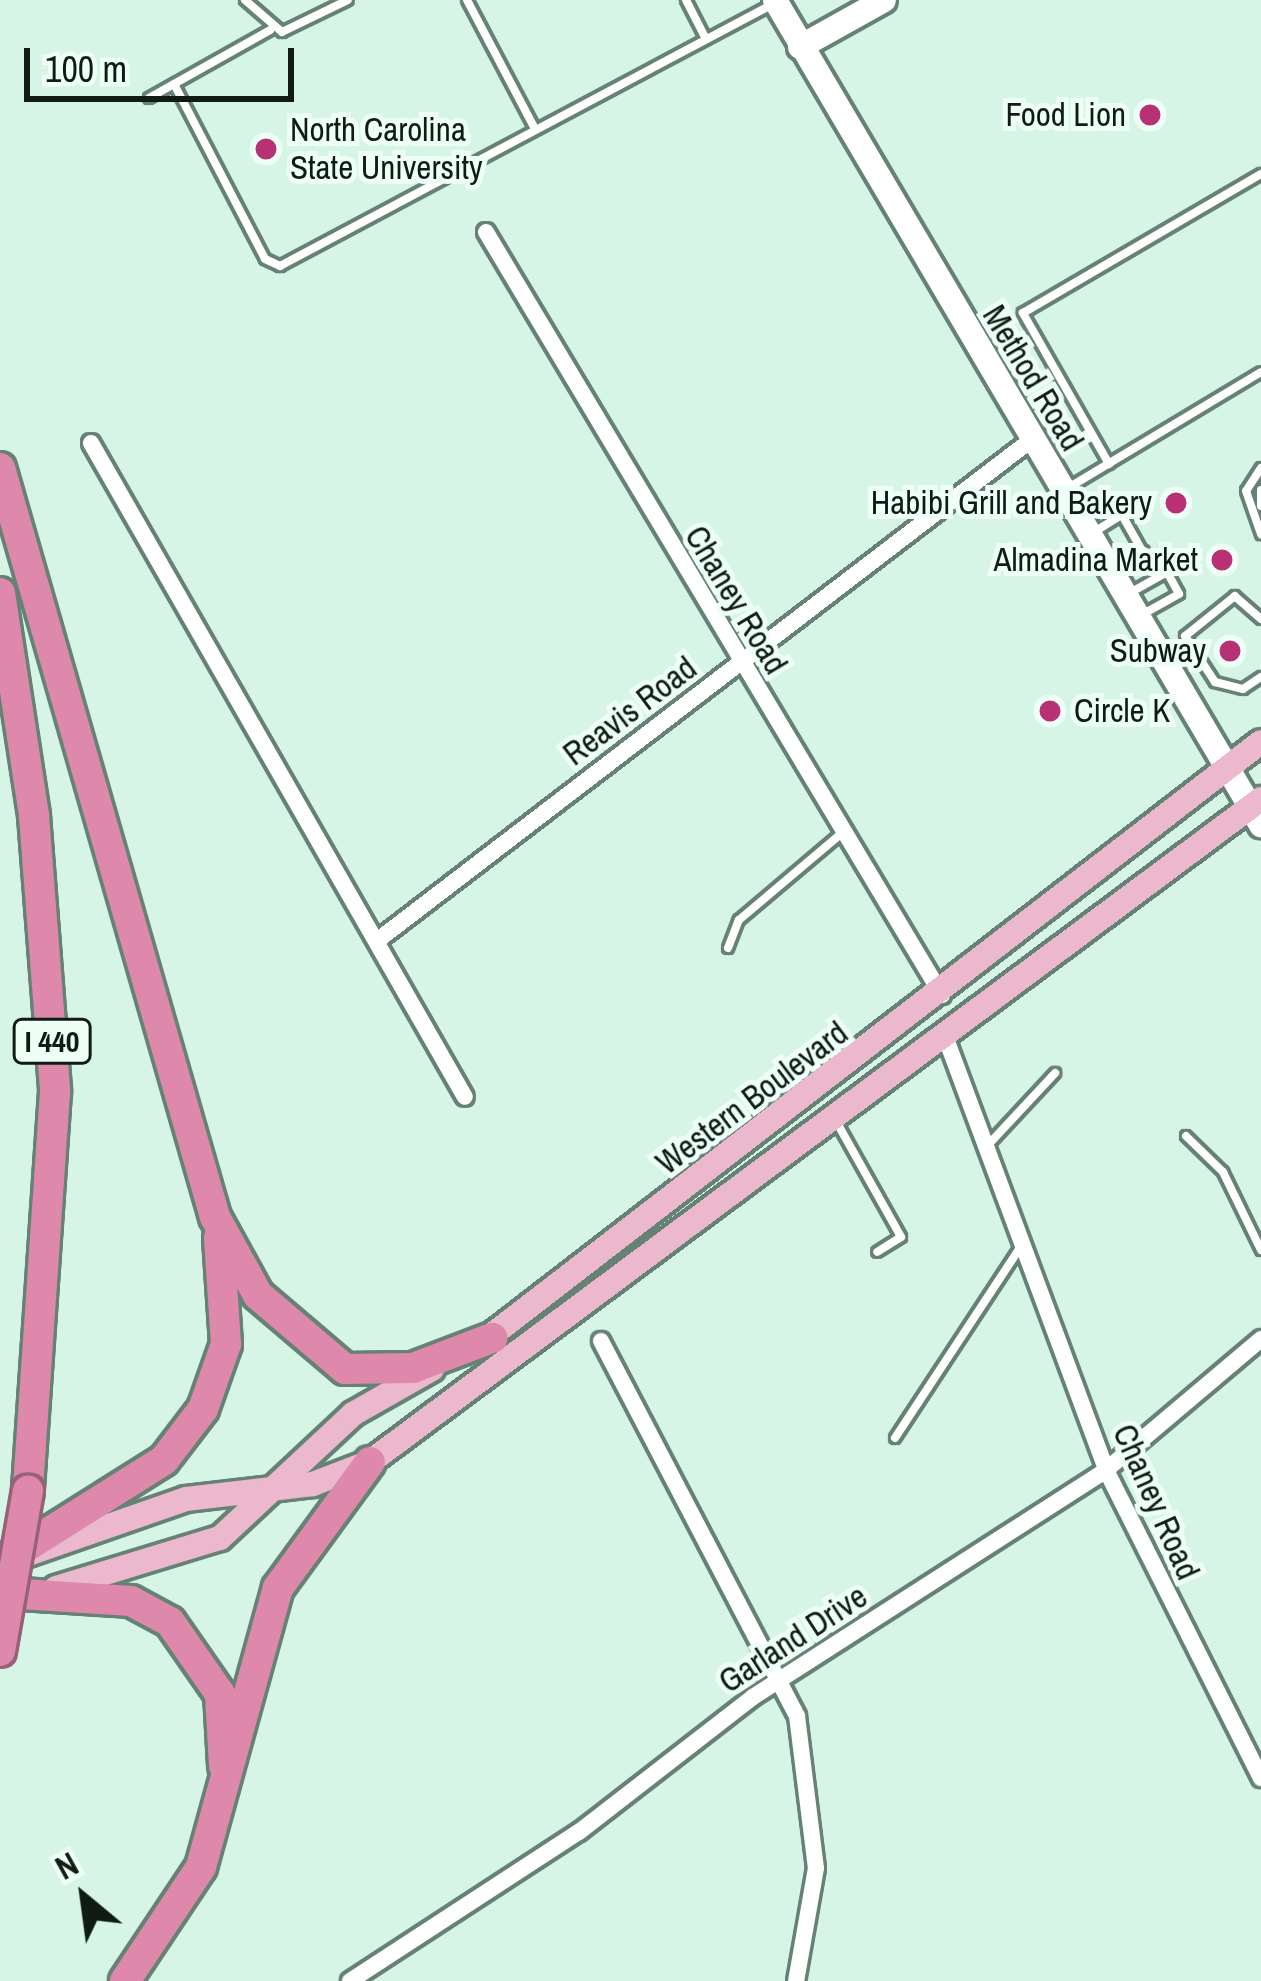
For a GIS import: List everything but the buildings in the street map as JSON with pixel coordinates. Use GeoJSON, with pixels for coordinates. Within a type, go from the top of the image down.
{"type":"FeatureCollection","features":[{"type":"Feature","properties":{"kind":"highway"},"geometry":{"type":"LineString","coordinates":[[0,468],[215,1217],[228,1322],[203,1409],[164,1460],[1,1562]]}},
{"type":"Feature","properties":{"kind":"highway","name":"I 440"},"geometry":{"type":"LineString","coordinates":[[0,593],[32,796],[55,1092],[28,1490],[0,1651]]}},
{"type":"Feature","properties":{"kind":"highway"},"geometry":{"type":"LineString","coordinates":[[215,1217],[286,1329],[345,1369],[413,1368],[492,1338]]}},
{"type":"Feature","properties":{"kind":"highway"},"geometry":{"type":"LineString","coordinates":[[125,1981],[201,1867],[278,1588],[370,1462]]}},
{"type":"Feature","properties":{"kind":"highway"},"geometry":{"type":"LineString","coordinates":[[10,1595],[131,1601],[170,1622],[220,1694],[224,1790]]}},
{"type":"Feature","properties":{"kind":"main road","name":"Western Boulevard"},"geometry":{"type":"LineString","coordinates":[[1,1562],[186,1499],[275,1491],[370,1462],[835,1120],[1247,798],[1261,742]]}},
{"type":"Feature","properties":{"kind":"main road","name":"Western Boulevard"},"geometry":{"type":"LineString","coordinates":[[10,1595],[194,1549],[275,1491],[353,1414],[492,1338],[942,994],[1247,798]]}},
{"type":"Feature","properties":{"kind":"street"},"geometry":{"type":"LineString","coordinates":[[800,47],[884,0]]}},
{"type":"Feature","properties":{"kind":"street","name":"Method Road"},"geometry":{"type":"LineString","coordinates":[[775,1],[1247,798]]}},
{"type":"Feature","properties":{"kind":"street","name":"Chaney Road"},"geometry":{"type":"LineString","coordinates":[[486,232],[741,666],[942,994]]}},
{"type":"Feature","properties":{"kind":"street","name":"Reavis Road"},"geometry":{"type":"LineString","coordinates":[[378,940],[1031,440]]}},
{"type":"Feature","properties":{"kind":"street"},"geometry":{"type":"LineString","coordinates":[[91,443],[465,1097]]}},
{"type":"Feature","properties":{"kind":"street","name":"Chaney Road"},"geometry":{"type":"LineString","coordinates":[[945,1036],[1106,1470],[1261,1778]]}},
{"type":"Feature","properties":{"kind":"street","name":"Garland Drive"},"geometry":{"type":"LineString","coordinates":[[350,1981],[784,1681],[1106,1470],[1261,1339]]}},
{"type":"Feature","properties":{"kind":"street"},"geometry":{"type":"LineString","coordinates":[[601,1341],[784,1681],[815,1805],[796,1981]]}},
{"type":"Feature","properties":{"kind":"lane"},"geometry":{"type":"LineString","coordinates":[[245,0],[270,30]]}},
{"type":"Feature","properties":{"kind":"lane"},"geometry":{"type":"LineString","coordinates":[[148,98],[270,30],[348,0]]}},
{"type":"Feature","properties":{"kind":"lane"},"geometry":{"type":"LineString","coordinates":[[466,0],[535,129]]}},
{"type":"Feature","properties":{"kind":"lane"},"geometry":{"type":"LineString","coordinates":[[686,0],[706,39]]}},
{"type":"Feature","properties":{"kind":"lane"},"geometry":{"type":"LineString","coordinates":[[174,84],[272,265],[775,1]]}},
{"type":"Feature","properties":{"kind":"lane"},"geometry":{"type":"LineString","coordinates":[[1109,464],[1023,313],[1261,174]]}},
{"type":"Feature","properties":{"kind":"lane"},"geometry":{"type":"LineString","coordinates":[[1062,492],[1261,372]]}},
{"type":"Feature","properties":{"kind":"lane"},"geometry":{"type":"LineString","coordinates":[[1261,468],[1246,491],[1261,534]]}},
{"type":"Feature","properties":{"kind":"lane"},"geometry":{"type":"LineString","coordinates":[[1261,490],[1261,506]]}},
{"type":"Feature","properties":{"kind":"lane"},"geometry":{"type":"LineString","coordinates":[[1088,536],[1122,515],[1157,577]]}},
{"type":"Feature","properties":{"kind":"lane"},"geometry":{"type":"LineString","coordinates":[[1110,572],[1144,551]]}},
{"type":"Feature","properties":{"kind":"lane"},"geometry":{"type":"LineString","coordinates":[[1166,572],[1179,594],[1130,607],[1166,572]]}},
{"type":"Feature","properties":{"kind":"lane"},"geometry":{"type":"LineString","coordinates":[[1161,659],[1187,643],[1193,621],[1234,596],[1261,619]]}},
{"type":"Feature","properties":{"kind":"lane"},"geometry":{"type":"LineString","coordinates":[[1187,643],[1207,676],[1243,689],[1261,676]]}},
{"type":"Feature","properties":{"kind":"lane"},"geometry":{"type":"LineString","coordinates":[[1181,692],[1207,676]]}},
{"type":"Feature","properties":{"kind":"lane"},"geometry":{"type":"LineString","coordinates":[[728,948],[739,920],[842,833]]}},
{"type":"Feature","properties":{"kind":"lane"},"geometry":{"type":"LineString","coordinates":[[986,1147],[1055,1073]]}},
{"type":"Feature","properties":{"kind":"lane"},"geometry":{"type":"LineString","coordinates":[[835,1120],[901,1237],[878,1252]]}},
{"type":"Feature","properties":{"kind":"lane"},"geometry":{"type":"LineString","coordinates":[[1186,1136],[1223,1172],[1261,1250]]}},
{"type":"Feature","properties":{"kind":"lane"},"geometry":{"type":"LineString","coordinates":[[895,1438],[1022,1245]]}},
{"type":"Feature","properties":{"kind":"place","name":"Food Lion"},"geometry":{"type":"Point","coordinates":[1150,115]}},
{"type":"Feature","properties":{"kind":"place","name":"North Carolina State University"},"geometry":{"type":"Point","coordinates":[266,149]}},
{"type":"Feature","properties":{"kind":"place","name":"Habibi Grill and Bakery"},"geometry":{"type":"Point","coordinates":[1176,503]}},
{"type":"Feature","properties":{"kind":"place","name":"Almadina Market"},"geometry":{"type":"Point","coordinates":[1222,560]}},
{"type":"Feature","properties":{"kind":"place","name":"Subway"},"geometry":{"type":"Point","coordinates":[1230,651]}},
{"type":"Feature","properties":{"kind":"place","name":"Circle K"},"geometry":{"type":"Point","coordinates":[1050,711]}}]}
